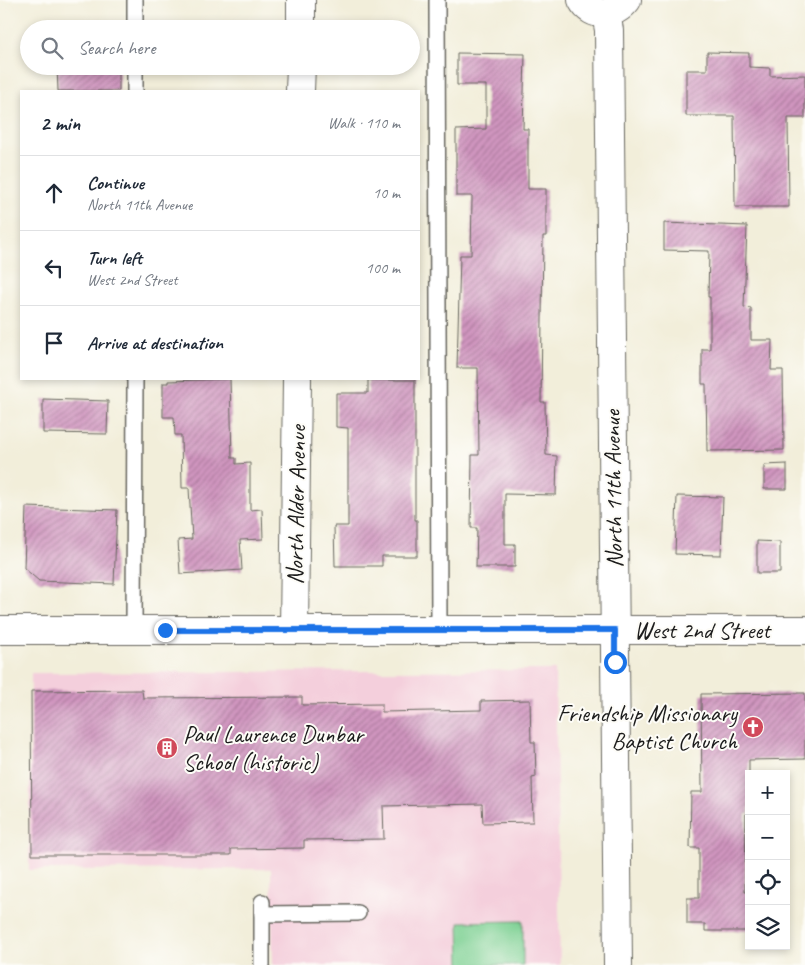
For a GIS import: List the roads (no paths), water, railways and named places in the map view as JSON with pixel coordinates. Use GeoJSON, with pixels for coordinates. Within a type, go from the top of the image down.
{"type":"FeatureCollection","features":[{"type":"Feature","properties":{"kind":"street"},"geometry":{"type":"LineString","coordinates":[[301,0],[301,20]]}},
{"type":"Feature","properties":{"kind":"street"},"geometry":{"type":"LineString","coordinates":[[582,0],[590,10],[598,13],[617,7]]}},
{"type":"Feature","properties":{"kind":"street","name":"North 11th Avenue"},"geometry":{"type":"LineString","coordinates":[[617,7],[609,30],[618,965]]}},
{"type":"Feature","properties":{"kind":"street"},"geometry":{"type":"LineString","coordinates":[[300,90],[301,75]]}},
{"type":"Feature","properties":{"kind":"street","name":"North Alder Avenue"},"geometry":{"type":"LineString","coordinates":[[294,630],[297,380]]}},
{"type":"Feature","properties":{"kind":"street","name":"West 2nd Street"},"geometry":{"type":"LineString","coordinates":[[0,630],[805,630]]}},
{"type":"Feature","properties":{"kind":"lane"},"geometry":{"type":"LineString","coordinates":[[135,0],[135,20]]}},
{"type":"Feature","properties":{"kind":"lane"},"geometry":{"type":"LineString","coordinates":[[437,0],[439,630]]}},
{"type":"Feature","properties":{"kind":"lane"},"geometry":{"type":"LineString","coordinates":[[135,75],[135,90]]}},
{"type":"Feature","properties":{"kind":"lane"},"geometry":{"type":"LineString","coordinates":[[134,630],[135,380]]}},
{"type":"Feature","properties":{"kind":"lane"},"geometry":{"type":"LineString","coordinates":[[262,965],[262,908],[358,913]]}},
{"type":"Feature","properties":{"kind":"place","name":"Friendship Missionary Baptist Church"},"geometry":{"type":"Point","coordinates":[753,727]}},
{"type":"Feature","properties":{"kind":"place","name":"Paul Laurence Dunbar School (historic)"},"geometry":{"type":"Point","coordinates":[167,748]}}]}
